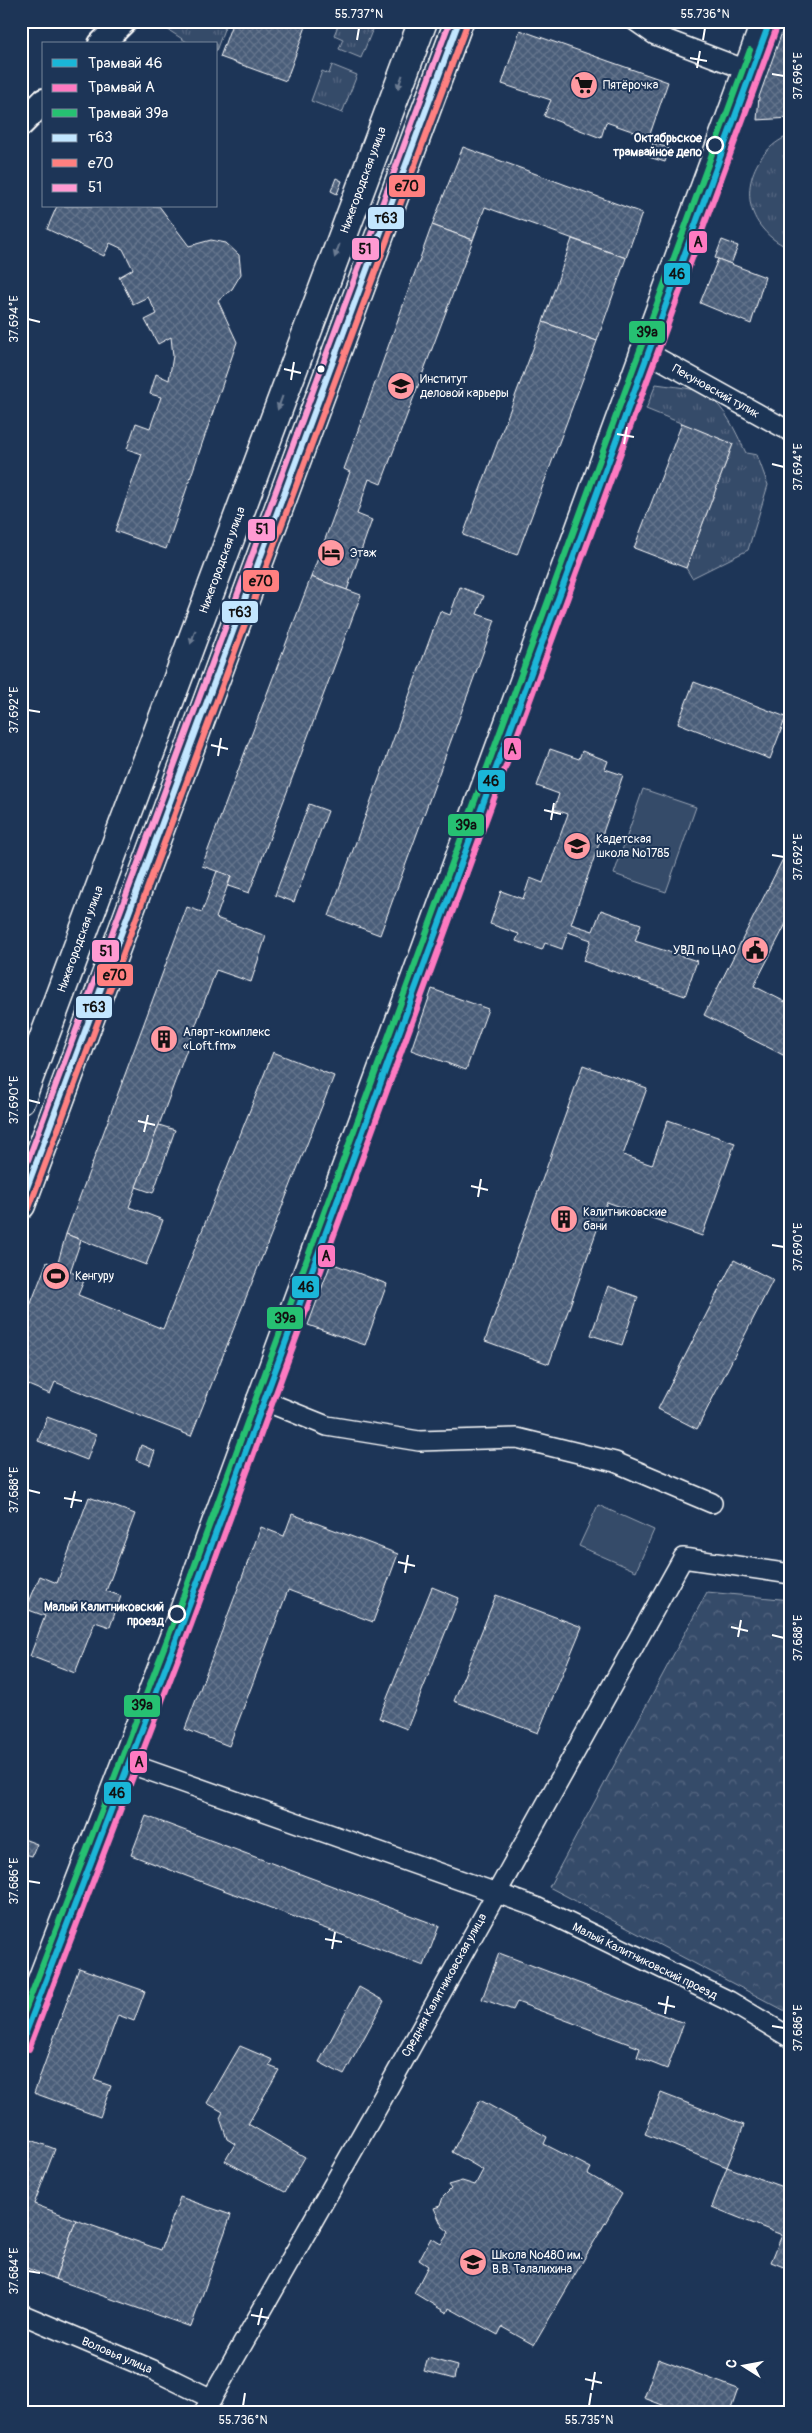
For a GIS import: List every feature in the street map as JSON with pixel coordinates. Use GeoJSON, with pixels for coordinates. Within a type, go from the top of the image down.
{"type":"FeatureCollection","features":[{"type":"Feature","properties":{"kind":"main road"},"geometry":{"type":"LineString","coordinates":[[21,1205],[459,21]]}},
{"type":"Feature","properties":{"kind":"main road"},"geometry":{"type":"LineString","coordinates":[[441,68],[461,39],[481,21]]}},
{"type":"Feature","properties":{"kind":"main road","name":"Нижегородская улица"},"geometry":{"type":"LineString","coordinates":[[21,1098],[420,26]]}},
{"type":"Feature","properties":{"kind":"street"},"geometry":{"type":"LineString","coordinates":[[103,42],[124,21]]}},
{"type":"Feature","properties":{"kind":"street"},"geometry":{"type":"LineString","coordinates":[[635,21],[656,35],[744,68]]}},
{"type":"Feature","properties":{"kind":"street"},"geometry":{"type":"LineString","coordinates":[[21,2022],[257,1398],[761,21]]}},
{"type":"Feature","properties":{"kind":"street"},"geometry":{"type":"LineString","coordinates":[[21,124],[42,103]]}},
{"type":"Feature","properties":{"kind":"street","name":"Пекуновский тупик"},"geometry":{"type":"LineString","coordinates":[[640,351],[654,356],[791,432]]}},
{"type":"Feature","properties":{"kind":"street"},"geometry":{"type":"LineString","coordinates":[[257,1398],[327,1426],[419,1441],[516,1438],[615,1462],[712,1503]]}},
{"type":"Feature","properties":{"kind":"street","name":"Средняя Калитниковская улица"},"geometry":{"type":"LineString","coordinates":[[208,2405],[377,2108],[496,1891],[683,1558],[791,1574]]}},
{"type":"Feature","properties":{"kind":"street","name":"Малый Калитниковский проезд"},"geometry":{"type":"LineString","coordinates":[[122,1759],[139,1767],[536,1906],[711,1993],[784,2032],[791,2038]]}},
{"type":"Feature","properties":{"kind":"street","name":"Воловья улица"},"geometry":{"type":"LineString","coordinates":[[21,2314],[153,2370],[208,2405]]}},
{"type":"Feature","properties":{"kind":"green space"},"geometry":{"type":"Polygon","coordinates":[[[227,21],[218,46],[218,42],[187,42],[156,22],[227,21]]]}},
{"type":"Feature","properties":{"kind":"green space"},"geometry":{"type":"Polygon","coordinates":[[[340,21],[376,21],[361,58],[339,49],[343,39],[334,35],[340,21]]]}},
{"type":"Feature","properties":{"kind":"green space"},"geometry":{"type":"Polygon","coordinates":[[[332,65],[357,75],[342,113],[311,101],[322,71],[329,74],[332,65]]]}},
{"type":"Feature","properties":{"kind":"green space"},"geometry":{"type":"Polygon","coordinates":[[[791,135],[791,249],[769,236],[763,229],[750,203],[750,189],[758,162],[778,141],[791,135]]]}},
{"type":"Feature","properties":{"kind":"green space"},"geometry":{"type":"Polygon","coordinates":[[[656,384],[695,390],[713,400],[732,425],[746,453],[757,455],[768,485],[748,550],[692,578],[686,568],[733,444],[646,409],[656,384]]]}},
{"type":"Feature","properties":{"kind":"green space"},"geometry":{"type":"Polygon","coordinates":[[[643,789],[696,807],[666,892],[614,874],[643,789]]]}},
{"type":"Feature","properties":{"kind":"green space"},"geometry":{"type":"Polygon","coordinates":[[[598,1505],[654,1530],[636,1571],[579,1546],[598,1505]]]}},
{"type":"Feature","properties":{"kind":"green space"},"geometry":{"type":"Polygon","coordinates":[[[707,1592],[791,1600],[791,2014],[549,1887],[707,1592]]]}},
{"type":"Feature","properties":{"kind":"building"},"geometry":{"type":"Polygon","coordinates":[[[233,21],[308,21],[286,81],[220,57],[233,21]]]}},
{"type":"Feature","properties":{"kind":"building"},"geometry":{"type":"Polygon","coordinates":[[[786,21],[791,21],[791,118],[757,120],[759,97],[786,21]]]}},
{"type":"Feature","properties":{"kind":"building"},"geometry":{"type":"Polygon","coordinates":[[[520,30],[668,82],[649,137],[606,122],[601,138],[544,116],[551,100],[502,84],[520,30]]]}},
{"type":"Feature","properties":{"kind":"building"},"geometry":{"type":"Polygon","coordinates":[[[653,143],[669,148],[665,162],[649,157],[653,143]]]}},
{"type":"Feature","properties":{"kind":"building"},"geometry":{"type":"Polygon","coordinates":[[[463,147],[642,213],[626,258],[485,207],[473,240],[432,225],[463,147]]]}},
{"type":"Feature","properties":{"kind":"building"},"geometry":{"type":"Polygon","coordinates":[[[336,178],[342,181],[337,194],[331,191],[336,178]]]}},
{"type":"Feature","properties":{"kind":"building"},"geometry":{"type":"Polygon","coordinates":[[[56,208],[160,208],[189,246],[211,240],[226,243],[239,255],[241,274],[232,289],[218,301],[237,342],[166,549],[115,531],[142,454],[127,449],[136,423],[150,428],[161,397],[150,394],[156,374],[169,380],[173,356],[171,337],[158,344],[145,320],[157,314],[148,297],[133,304],[119,277],[133,269],[123,249],[110,243],[104,256],[47,229],[56,208]]]}},
{"type":"Feature","properties":{"kind":"building"},"geometry":{"type":"Polygon","coordinates":[[[432,225],[473,240],[381,484],[369,479],[357,514],[372,520],[347,590],[311,577],[350,472],[344,469],[432,225]]]}},
{"type":"Feature","properties":{"kind":"building"},"geometry":{"type":"Polygon","coordinates":[[[572,239],[626,258],[597,341],[543,322],[572,239]]]}},
{"type":"Feature","properties":{"kind":"building"},"geometry":{"type":"Polygon","coordinates":[[[722,240],[738,246],[731,264],[715,258],[722,240]]]}},
{"type":"Feature","properties":{"kind":"building"},"geometry":{"type":"Polygon","coordinates":[[[718,259],[765,277],[751,324],[700,303],[718,259]]]}},
{"type":"Feature","properties":{"kind":"building"},"geometry":{"type":"Polygon","coordinates":[[[543,322],[597,341],[517,555],[463,535],[543,322]]]}},
{"type":"Feature","properties":{"kind":"building"},"geometry":{"type":"Polygon","coordinates":[[[682,423],[733,444],[686,568],[634,548],[682,423]]]}},
{"type":"Feature","properties":{"kind":"building"},"geometry":{"type":"Polygon","coordinates":[[[311,577],[361,595],[249,893],[228,886],[231,876],[202,866],[311,577]]]}},
{"type":"Feature","properties":{"kind":"building"},"geometry":{"type":"Polygon","coordinates":[[[460,587],[484,596],[477,614],[495,620],[380,935],[329,916],[440,611],[450,615],[460,587]]]}},
{"type":"Feature","properties":{"kind":"building"},"geometry":{"type":"Polygon","coordinates":[[[694,682],[786,717],[770,759],[678,723],[694,682]]]}},
{"type":"Feature","properties":{"kind":"building","name":"Кадетская школа №1785"},"geometry":{"type":"Polygon","coordinates":[[[550,749],[579,759],[582,751],[608,761],[605,769],[623,775],[571,924],[593,931],[601,910],[641,924],[635,941],[697,961],[685,996],[583,961],[591,940],[568,932],[562,949],[545,943],[542,950],[516,941],[519,934],[490,924],[501,891],[523,899],[530,878],[543,883],[568,814],[554,809],[559,794],[537,786],[550,749]]]}},
{"type":"Feature","properties":{"kind":"building"},"geometry":{"type":"Polygon","coordinates":[[[309,804],[328,811],[294,902],[275,895],[309,804]]]}},
{"type":"Feature","properties":{"kind":"building","name":"УВД по ЦАО"},"geometry":{"type":"Polygon","coordinates":[[[791,843],[791,914],[754,986],[791,1005],[791,1059],[704,1015],[791,843]]]}},
{"type":"Feature","properties":{"kind":"building","name":"Апарт-комплекс «Loft.fm»"},"geometry":{"type":"Polygon","coordinates":[[[217,871],[231,876],[216,918],[266,936],[251,982],[216,970],[129,1207],[163,1220],[146,1265],[66,1234],[187,907],[202,912],[217,871]]]}},
{"type":"Feature","properties":{"kind":"building"},"geometry":{"type":"Polygon","coordinates":[[[432,989],[488,1009],[466,1070],[411,1050],[432,989]]]}},
{"type":"Feature","properties":{"kind":"building"},"geometry":{"type":"Polygon","coordinates":[[[273,1052],[334,1076],[191,1436],[55,1382],[50,1394],[21,1382],[21,1329],[47,1262],[85,1278],[78,1295],[163,1329],[273,1052]]]}},
{"type":"Feature","properties":{"kind":"building","name":"Калитниковские бани"},"geometry":{"type":"Polygon","coordinates":[[[583,1065],[647,1088],[623,1155],[652,1165],[668,1120],[735,1143],[702,1236],[607,1202],[549,1364],[485,1341],[583,1065]]]}},
{"type":"Feature","properties":{"kind":"building"},"geometry":{"type":"Polygon","coordinates":[[[159,1125],[175,1130],[153,1193],[136,1187],[159,1125]]]}},
{"type":"Feature","properties":{"kind":"building"},"geometry":{"type":"Polygon","coordinates":[[[66,1234],[81,1240],[70,1272],[57,1266],[66,1234]]]}},
{"type":"Feature","properties":{"kind":"building"},"geometry":{"type":"Polygon","coordinates":[[[734,1260],[773,1280],[697,1429],[658,1409],[734,1260]]]}},
{"type":"Feature","properties":{"kind":"building"},"geometry":{"type":"Polygon","coordinates":[[[331,1263],[387,1284],[365,1345],[308,1325],[331,1263]]]}},
{"type":"Feature","properties":{"kind":"building"},"geometry":{"type":"Polygon","coordinates":[[[608,1286],[638,1297],[622,1345],[591,1335],[608,1286]]]}},
{"type":"Feature","properties":{"kind":"building"},"geometry":{"type":"Polygon","coordinates":[[[47,1417],[96,1435],[87,1460],[38,1441],[47,1417]]]}},
{"type":"Feature","properties":{"kind":"building"},"geometry":{"type":"Polygon","coordinates":[[[141,1445],[155,1451],[150,1465],[136,1460],[141,1445]]]}},
{"type":"Feature","properties":{"kind":"building"},"geometry":{"type":"Polygon","coordinates":[[[89,1497],[135,1514],[106,1591],[121,1596],[110,1627],[95,1622],[75,1673],[30,1656],[45,1616],[26,1609],[40,1576],[57,1583],[89,1497]]]}},
{"type":"Feature","properties":{"kind":"building"},"geometry":{"type":"Polygon","coordinates":[[[292,1514],[398,1554],[373,1622],[288,1590],[229,1746],[185,1729],[261,1527],[284,1536],[292,1514]]]}},
{"type":"Feature","properties":{"kind":"building"},"geometry":{"type":"Polygon","coordinates":[[[432,1587],[459,1598],[407,1729],[379,1718],[432,1587]]]}},
{"type":"Feature","properties":{"kind":"building"},"geometry":{"type":"Polygon","coordinates":[[[496,1595],[582,1627],[538,1733],[454,1701],[496,1595]]]}},
{"type":"Feature","properties":{"kind":"building"},"geometry":{"type":"Polygon","coordinates":[[[146,1816],[439,1926],[424,1966],[131,1855],[146,1816]]]}},
{"type":"Feature","properties":{"kind":"building"},"geometry":{"type":"Polygon","coordinates":[[[21,1838],[37,1844],[32,1856],[21,1853],[21,1838]]]}},
{"type":"Feature","properties":{"kind":"building"},"geometry":{"type":"Polygon","coordinates":[[[499,1953],[684,2023],[667,2069],[637,2057],[640,2048],[517,2002],[513,2010],[482,1999],[499,1953]]]}},
{"type":"Feature","properties":{"kind":"building"},"geometry":{"type":"Polygon","coordinates":[[[79,1968],[145,1991],[134,2021],[118,2015],[94,2080],[111,2086],[100,2117],[34,2093],[79,1968]]]}},
{"type":"Feature","properties":{"kind":"building"},"geometry":{"type":"Polygon","coordinates":[[[359,1987],[384,2001],[344,2075],[319,2062],[359,1987]]]}},
{"type":"Feature","properties":{"kind":"building"},"geometry":{"type":"Polygon","coordinates":[[[240,2046],[273,2060],[269,2066],[279,2070],[248,2124],[305,2157],[285,2192],[225,2161],[235,2144],[227,2139],[220,2118],[223,2112],[207,2103],[240,2046]]]}},
{"type":"Feature","properties":{"kind":"building"},"geometry":{"type":"Polygon","coordinates":[[[661,2093],[744,2125],[727,2167],[645,2134],[661,2093]]]}},
{"type":"Feature","properties":{"kind":"building"},"geometry":{"type":"Polygon","coordinates":[[[480,2100],[547,2137],[544,2144],[591,2168],[588,2174],[622,2194],[534,2345],[502,2327],[498,2335],[449,2308],[447,2313],[414,2293],[428,2266],[419,2260],[431,2238],[441,2244],[449,2232],[442,2226],[434,2208],[440,2206],[443,2197],[451,2189],[448,2185],[462,2181],[475,2185],[483,2170],[452,2152],[480,2100]]]}},
{"type":"Feature","properties":{"kind":"building"},"geometry":{"type":"Polygon","coordinates":[[[21,2136],[55,2149],[34,2204],[76,2220],[55,2279],[21,2266],[21,2136]]]}},
{"type":"Feature","properties":{"kind":"building"},"geometry":{"type":"Polygon","coordinates":[[[727,2167],[791,2190],[791,2270],[771,2262],[782,2235],[712,2207],[727,2167]]]}},
{"type":"Feature","properties":{"kind":"building"},"geometry":{"type":"Polygon","coordinates":[[[180,2197],[231,2215],[191,2327],[55,2279],[76,2220],[161,2250],[180,2197]]]}},
{"type":"Feature","properties":{"kind":"building"},"geometry":{"type":"Polygon","coordinates":[[[428,2358],[457,2366],[454,2379],[424,2371],[428,2358]]]}},
{"type":"Feature","properties":{"kind":"building"},"geometry":{"type":"Polygon","coordinates":[[[658,2359],[738,2389],[730,2412],[681,2412],[644,2398],[658,2359]]]}},
{"type":"Feature","properties":{"kind":"tram line","name":"46"},"geometry":{"type":"LineString","coordinates":[[21,2045],[183,1622],[770,21]]}},
{"type":"Feature","properties":{"kind":"tram line","name":"А"},"geometry":{"type":"LineString","coordinates":[[29,2049],[191,1625],[778,24]]}},
{"type":"Feature","properties":{"kind":"tram line","name":"39а"},"geometry":{"type":"LineString","coordinates":[[21,2021],[175,1619],[750,50]]}},
{"type":"Feature","properties":{"kind":"transit line","name":"51"},"geometry":{"type":"LineString","coordinates":[[21,1179],[450,21]]}},
{"type":"Feature","properties":{"kind":"transit line","name":"т63"},"geometry":{"type":"LineString","coordinates":[[21,1204],[459,21]]}},
{"type":"Feature","properties":{"kind":"transit line","name":"е70"},"geometry":{"type":"LineString","coordinates":[[29,1208],[467,24]]}},
{"type":"Feature","properties":{"kind":"place","name":"Пятёрочка"},"geometry":{"type":"Point","coordinates":[584,85]}},
{"type":"Feature","properties":{"kind":"place","name":"Октябрьское трамвайное депо"},"geometry":{"type":"Point","coordinates":[715,145]}},
{"type":"Feature","properties":{"kind":"place","name":"Институт деловой карьеры"},"geometry":{"type":"Point","coordinates":[401,386]}},
{"type":"Feature","properties":{"kind":"place","name":"Этаж"},"geometry":{"type":"Point","coordinates":[331,553]}},
{"type":"Feature","properties":{"kind":"place","name":"Кадетская школа №1785"},"geometry":{"type":"Point","coordinates":[577,846]}},
{"type":"Feature","properties":{"kind":"place","name":"УВД по ЦАО"},"geometry":{"type":"Point","coordinates":[755,950]}},
{"type":"Feature","properties":{"kind":"place","name":"Апарт-комплекс «Loft.fm»"},"geometry":{"type":"Point","coordinates":[164,1039]}},
{"type":"Feature","properties":{"kind":"place","name":"Калитниковские бани"},"geometry":{"type":"Point","coordinates":[564,1219]}},
{"type":"Feature","properties":{"kind":"place","name":"Кенгуру"},"geometry":{"type":"Point","coordinates":[56,1276]}},
{"type":"Feature","properties":{"kind":"place","name":"Малый Калитниковский проезд"},"geometry":{"type":"Point","coordinates":[177,1614]}},
{"type":"Feature","properties":{"kind":"place","name":"Школа №480 им. В.В. Талалихина"},"geometry":{"type":"Point","coordinates":[473,2262]}}]}
